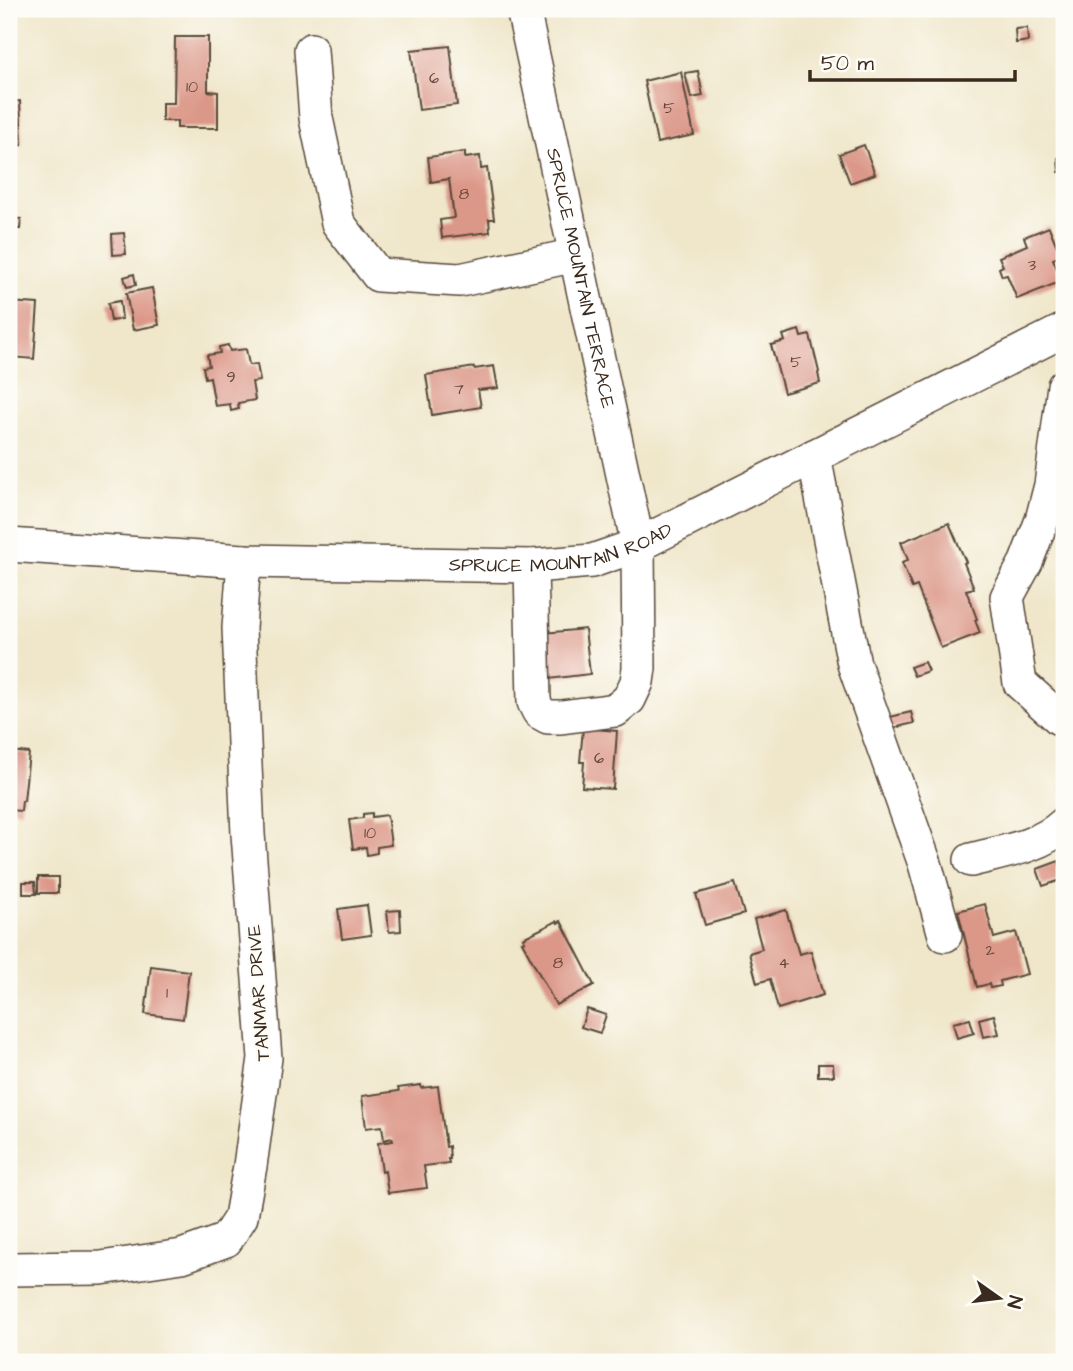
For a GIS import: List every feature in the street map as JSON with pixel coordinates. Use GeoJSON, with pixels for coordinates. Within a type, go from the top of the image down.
{"type":"FeatureCollection","features":[{"type":"Feature","properties":{"kind":"street","name":"SPRUCE MOUNTAIN TERRACE"},"geometry":{"type":"LineString","coordinates":[[523,9],[638,545],[638,682],[629,699],[616,710],[561,717],[548,717],[539,712],[534,702],[531,566]]}},
{"type":"Feature","properties":{"kind":"street"},"geometry":{"type":"LineString","coordinates":[[311,50],[316,118],[338,223],[378,275],[460,280],[576,255]]}},
{"type":"Feature","properties":{"kind":"street","name":"SPRUCE MOUNTAIN ROAD"},"geometry":{"type":"LineString","coordinates":[[9,545],[244,561],[531,566],[592,561],[638,545],[1064,330]]}},
{"type":"Feature","properties":{"kind":"street"},"geometry":{"type":"LineString","coordinates":[[1062,721],[1020,683],[1007,597],[1026,562],[1042,520],[1051,485],[1064,386]]}},
{"type":"Feature","properties":{"kind":"street"},"geometry":{"type":"LineString","coordinates":[[814,456],[854,664],[925,864],[945,935]]}},
{"type":"Feature","properties":{"kind":"street","name":"TANMAR DRIVE"},"geometry":{"type":"LineString","coordinates":[[9,1269],[101,1268],[182,1256],[226,1240],[240,1217],[265,1058],[247,834],[239,628],[244,561]]}},
{"type":"Feature","properties":{"kind":"street"},"geometry":{"type":"LineString","coordinates":[[971,860],[1049,836],[1064,824]]}},
{"type":"Feature","properties":{"kind":"building"},"geometry":{"type":"Polygon","coordinates":[[[1027,28],[1028,41],[1016,43],[1015,29],[1027,28]]]}},
{"type":"Feature","properties":{"kind":"building"},"geometry":{"type":"Polygon","coordinates":[[[175,37],[208,37],[208,91],[218,92],[218,128],[177,128],[177,121],[162,121],[162,103],[174,103],[175,37]]]}},
{"type":"Feature","properties":{"kind":"building"},"geometry":{"type":"Polygon","coordinates":[[[450,46],[457,105],[419,110],[411,50],[450,46]]]}},
{"type":"Feature","properties":{"kind":"building"},"geometry":{"type":"Polygon","coordinates":[[[698,71],[703,96],[691,98],[685,73],[698,71]]]}},
{"type":"Feature","properties":{"kind":"building"},"geometry":{"type":"Polygon","coordinates":[[[681,72],[694,135],[657,143],[644,81],[681,72]]]}},
{"type":"Feature","properties":{"kind":"building"},"geometry":{"type":"Polygon","coordinates":[[[20,101],[22,145],[9,146],[9,102],[20,101]]]}},
{"type":"Feature","properties":{"kind":"building"},"geometry":{"type":"Polygon","coordinates":[[[864,145],[875,174],[850,183],[839,154],[864,145]]]}},
{"type":"Feature","properties":{"kind":"building"},"geometry":{"type":"Polygon","coordinates":[[[465,152],[465,158],[480,156],[481,169],[487,168],[494,219],[489,219],[490,232],[442,238],[440,220],[454,218],[449,179],[431,182],[428,157],[465,152]]]}},
{"type":"Feature","properties":{"kind":"building"},"geometry":{"type":"Polygon","coordinates":[[[1058,158],[1064,158],[1064,171],[1059,172],[1058,158]]]}},
{"type":"Feature","properties":{"kind":"building"},"geometry":{"type":"Polygon","coordinates":[[[9,218],[21,219],[20,229],[9,229],[9,218]]]}},
{"type":"Feature","properties":{"kind":"building"},"geometry":{"type":"Polygon","coordinates":[[[1049,227],[1061,256],[1053,259],[1062,281],[1017,299],[1007,275],[1002,276],[999,268],[1003,266],[999,257],[1027,245],[1024,237],[1049,227]]]}},
{"type":"Feature","properties":{"kind":"building"},"geometry":{"type":"Polygon","coordinates":[[[124,233],[126,254],[113,255],[112,234],[124,233]]]}},
{"type":"Feature","properties":{"kind":"building"},"geometry":{"type":"Polygon","coordinates":[[[134,274],[136,285],[127,287],[124,277],[134,274]]]}},
{"type":"Feature","properties":{"kind":"building"},"geometry":{"type":"Polygon","coordinates":[[[152,288],[159,325],[133,330],[126,293],[152,288]]]}},
{"type":"Feature","properties":{"kind":"building"},"geometry":{"type":"Polygon","coordinates":[[[120,301],[122,319],[111,321],[108,303],[120,301]]]}},
{"type":"Feature","properties":{"kind":"building"},"geometry":{"type":"Polygon","coordinates":[[[9,302],[38,304],[34,359],[12,357],[12,361],[9,361],[9,302]]]}},
{"type":"Feature","properties":{"kind":"building"},"geometry":{"type":"Polygon","coordinates":[[[799,330],[801,337],[810,335],[820,383],[784,393],[771,345],[785,341],[783,335],[799,330]]]}},
{"type":"Feature","properties":{"kind":"building"},"geometry":{"type":"Polygon","coordinates":[[[228,345],[230,351],[246,349],[249,365],[257,364],[260,381],[252,382],[255,400],[238,403],[239,409],[231,411],[230,404],[215,406],[210,377],[205,378],[203,367],[209,366],[207,355],[220,353],[219,347],[228,345]]]}},
{"type":"Feature","properties":{"kind":"building"},"geometry":{"type":"Polygon","coordinates":[[[494,366],[498,388],[478,390],[481,407],[432,415],[426,375],[494,366]]]}},
{"type":"Feature","properties":{"kind":"building"},"geometry":{"type":"Polygon","coordinates":[[[949,523],[974,588],[966,590],[980,633],[941,648],[917,586],[912,588],[902,563],[908,560],[901,542],[949,523]]]}},
{"type":"Feature","properties":{"kind":"building"},"geometry":{"type":"Polygon","coordinates":[[[585,629],[590,674],[549,679],[544,633],[585,629]]]}},
{"type":"Feature","properties":{"kind":"building"},"geometry":{"type":"Polygon","coordinates":[[[924,662],[928,671],[914,676],[910,667],[924,662]]]}},
{"type":"Feature","properties":{"kind":"building"},"geometry":{"type":"Polygon","coordinates":[[[911,712],[914,723],[889,729],[886,718],[911,712]]]}},
{"type":"Feature","properties":{"kind":"building"},"geometry":{"type":"Polygon","coordinates":[[[583,728],[617,731],[613,789],[582,787],[584,762],[580,762],[583,728]]]}},
{"type":"Feature","properties":{"kind":"building"},"geometry":{"type":"Polygon","coordinates":[[[9,751],[29,753],[21,811],[9,810],[9,751]]]}},
{"type":"Feature","properties":{"kind":"building"},"geometry":{"type":"Polygon","coordinates":[[[372,813],[372,817],[387,815],[391,845],[377,847],[377,853],[367,855],[366,847],[353,849],[349,820],[363,818],[363,814],[372,813]]]}},
{"type":"Feature","properties":{"kind":"building"},"geometry":{"type":"Polygon","coordinates":[[[1059,861],[1064,879],[1043,886],[1037,869],[1059,861]]]}},
{"type":"Feature","properties":{"kind":"building"},"geometry":{"type":"Polygon","coordinates":[[[38,877],[58,877],[58,893],[38,893],[38,877]]]}},
{"type":"Feature","properties":{"kind":"building"},"geometry":{"type":"Polygon","coordinates":[[[23,882],[35,882],[36,894],[23,894],[23,882]]]}},
{"type":"Feature","properties":{"kind":"building"},"geometry":{"type":"Polygon","coordinates":[[[735,883],[744,914],[705,925],[696,894],[735,883]]]}},
{"type":"Feature","properties":{"kind":"building"},"geometry":{"type":"Polygon","coordinates":[[[985,904],[994,938],[1016,932],[1027,974],[1000,981],[1001,986],[990,988],[989,984],[977,987],[958,911],[985,904]]]}},
{"type":"Feature","properties":{"kind":"building"},"geometry":{"type":"Polygon","coordinates":[[[367,905],[371,935],[342,939],[338,909],[367,905]]]}},
{"type":"Feature","properties":{"kind":"building"},"geometry":{"type":"Polygon","coordinates":[[[400,910],[401,931],[389,932],[387,911],[400,910]]]}},
{"type":"Feature","properties":{"kind":"building"},"geometry":{"type":"Polygon","coordinates":[[[786,910],[799,954],[811,951],[823,995],[778,1009],[770,979],[757,983],[749,953],[762,949],[754,919],[786,910]]]}},
{"type":"Feature","properties":{"kind":"building"},"geometry":{"type":"Polygon","coordinates":[[[561,921],[594,985],[556,1005],[522,942],[525,941],[523,938],[561,921]]]}},
{"type":"Feature","properties":{"kind":"building"},"geometry":{"type":"Polygon","coordinates":[[[151,966],[189,971],[183,1019],[145,1014],[151,966]]]}},
{"type":"Feature","properties":{"kind":"building"},"geometry":{"type":"Polygon","coordinates":[[[587,1009],[606,1015],[600,1033],[581,1027],[587,1009]]]}},
{"type":"Feature","properties":{"kind":"building"},"geometry":{"type":"Polygon","coordinates":[[[994,1015],[999,1034],[983,1037],[979,1019],[994,1015]]]}},
{"type":"Feature","properties":{"kind":"building"},"geometry":{"type":"Polygon","coordinates":[[[970,1019],[974,1033],[957,1038],[953,1023],[970,1019]]]}},
{"type":"Feature","properties":{"kind":"building"},"geometry":{"type":"Polygon","coordinates":[[[818,1064],[833,1064],[834,1076],[818,1076],[818,1064]]]}},
{"type":"Feature","properties":{"kind":"building"},"geometry":{"type":"Polygon","coordinates":[[[421,1085],[421,1088],[438,1086],[446,1147],[449,1146],[449,1163],[424,1166],[427,1188],[388,1193],[378,1143],[393,1141],[392,1138],[384,1140],[382,1126],[366,1128],[362,1096],[421,1085]]]}}]}
